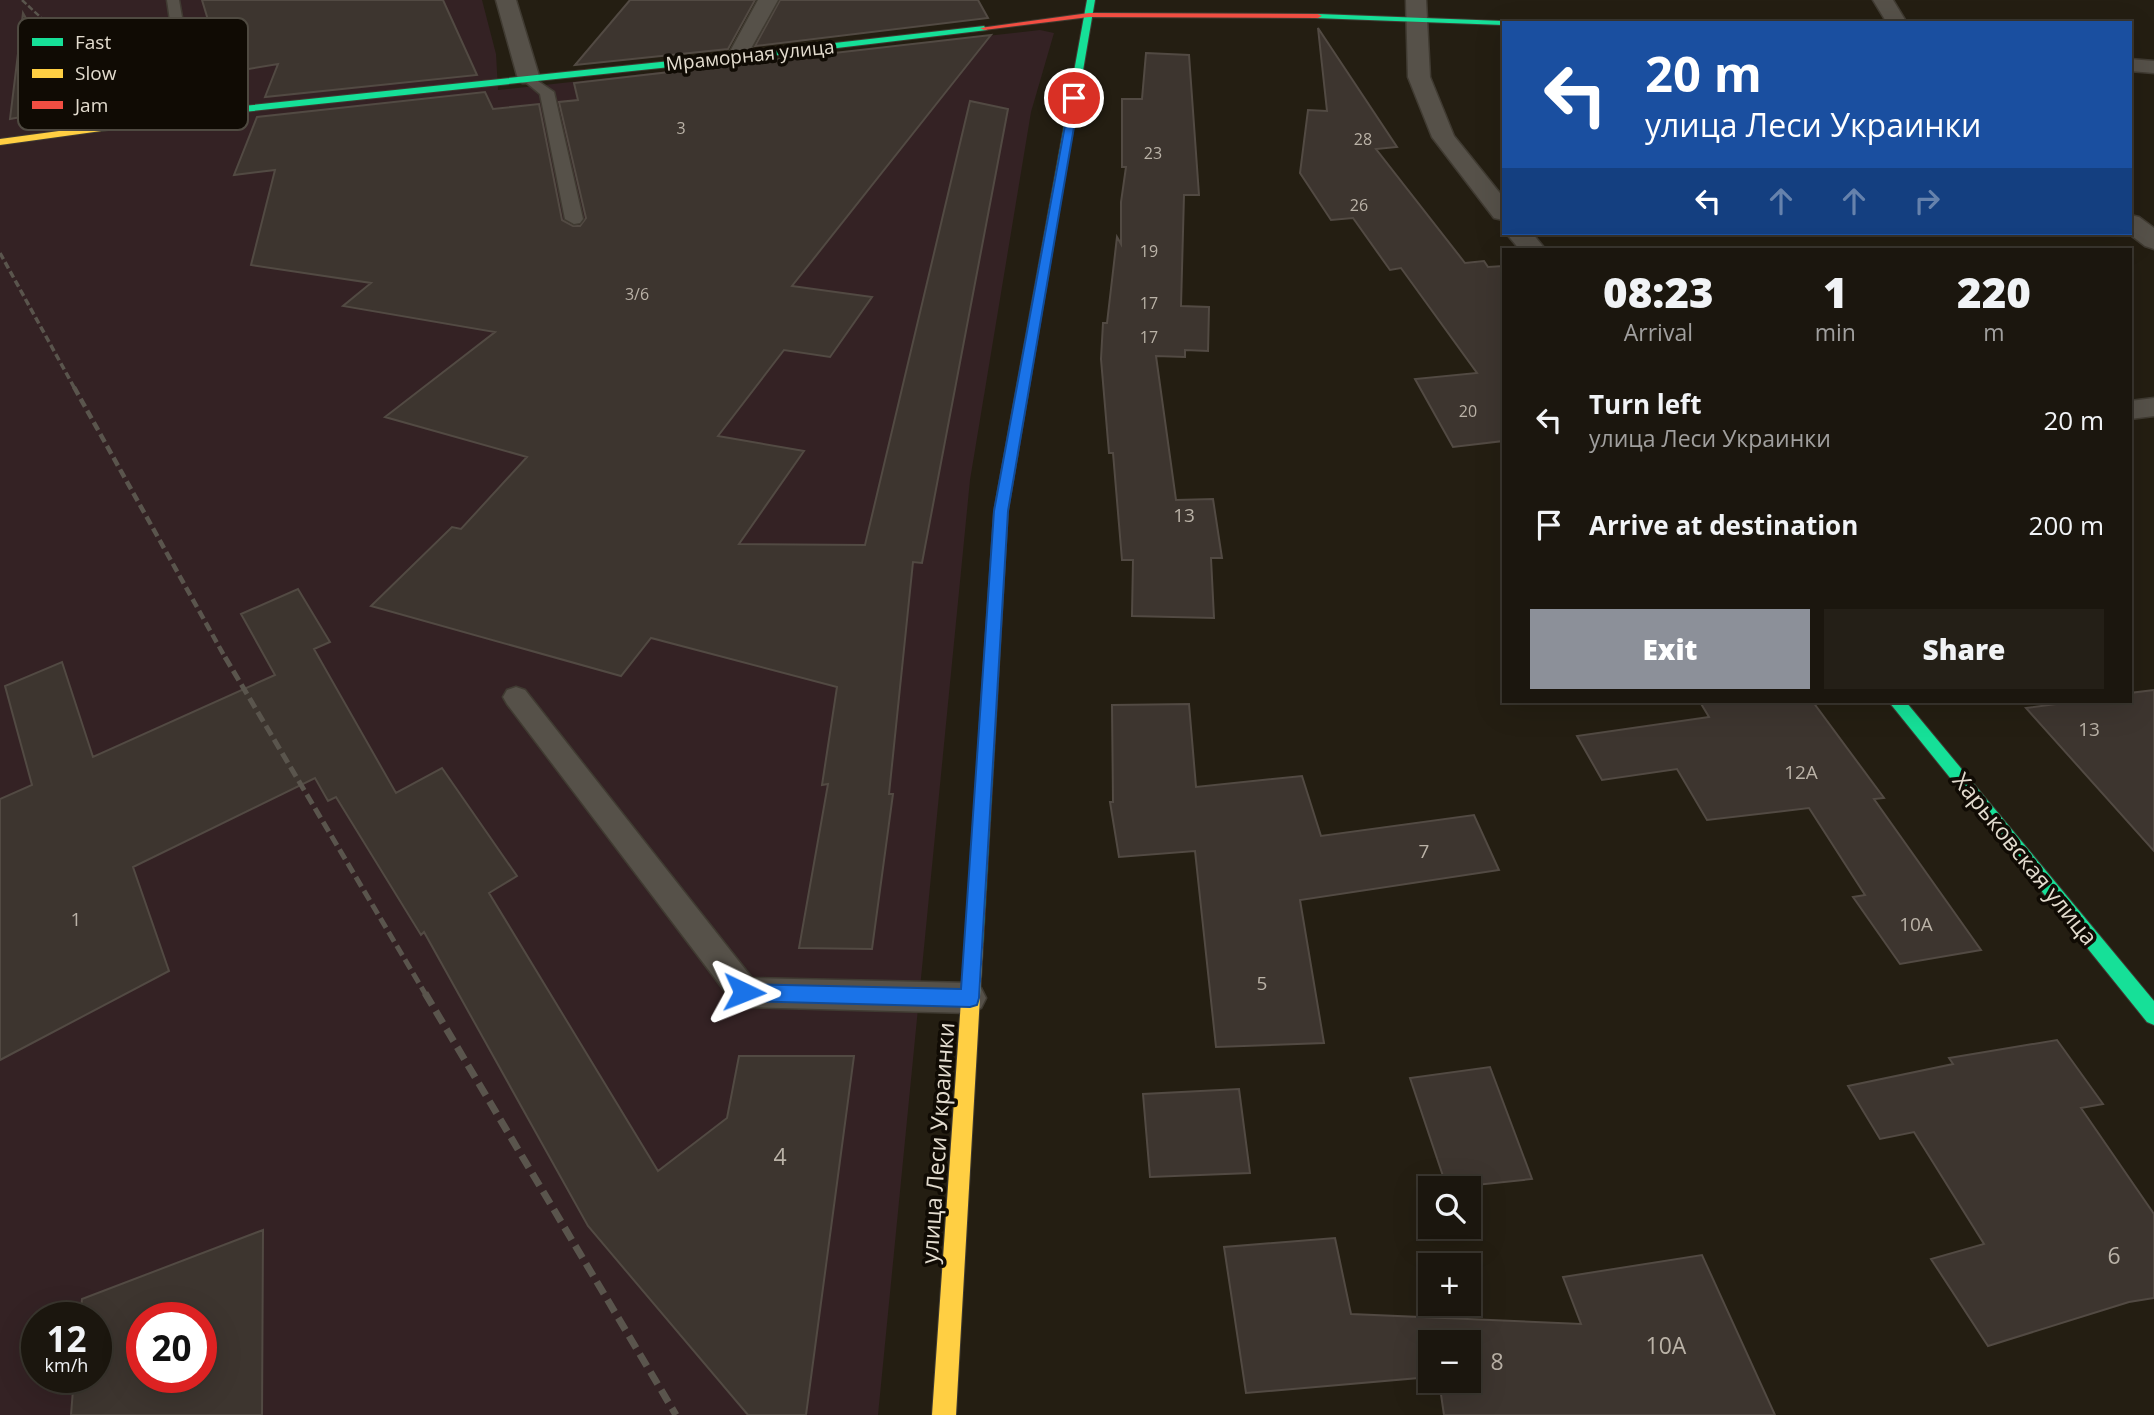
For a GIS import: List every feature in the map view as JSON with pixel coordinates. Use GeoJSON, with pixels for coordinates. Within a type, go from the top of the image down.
{"type":"FeatureCollection","features":[{"type":"Feature","properties":{"kind":"street"},"geometry":{"type":"LineString","coordinates":[[506,0],[529,79]]}},
{"type":"Feature","properties":{"kind":"street"},"geometry":{"type":"LineString","coordinates":[[737,57],[768,0]]}},
{"type":"Feature","properties":{"kind":"street"},"geometry":{"type":"LineString","coordinates":[[1883,0],[1896,21]]}},
{"type":"Feature","properties":{"kind":"street","name":"Мраморная улица"},"geometry":{"type":"LineString","coordinates":[[248,108],[737,57],[1090,8],[1163,13],[1416,9],[1502,23]]}},
{"type":"Feature","properties":{"kind":"street","name":"улица Леси Украинки"},"geometry":{"type":"LineString","coordinates":[[944,1415],[1001,511],[1090,8]]}},
{"type":"Feature","properties":{"kind":"street"},"geometry":{"type":"LineString","coordinates":[[1416,9],[1419,77],[1443,137],[1502,212]]}},
{"type":"Feature","properties":{"kind":"street"},"geometry":{"type":"LineString","coordinates":[[2132,65],[2154,67]]}},
{"type":"Feature","properties":{"kind":"street","name":"Мраморная улица"},"geometry":{"type":"LineString","coordinates":[[0,142],[88,130]]}},
{"type":"Feature","properties":{"kind":"street"},"geometry":{"type":"LineString","coordinates":[[2132,224],[2154,241]]}},
{"type":"Feature","properties":{"kind":"street"},"geometry":{"type":"LineString","coordinates":[[2132,410],[2154,407]]}},
{"type":"Feature","properties":{"kind":"street","name":"Харьковская улица"},"geometry":{"type":"LineString","coordinates":[[1898,703],[2154,1016]]}},
{"type":"Feature","properties":{"kind":"lane"},"geometry":{"type":"LineString","coordinates":[[173,0],[176,18]]}},
{"type":"Feature","properties":{"kind":"lane"},"geometry":{"type":"LineString","coordinates":[[529,79],[547,92],[574,219]]}},
{"type":"Feature","properties":{"kind":"lane"},"geometry":{"type":"LineString","coordinates":[[516,697],[744,992],[970,998]]}},
{"type":"Feature","properties":{"kind":"shaded area"},"geometry":{"type":"Polygon","coordinates":[[[0,0],[482,0],[496,54],[498,90],[1040,30],[1054,33],[1031,112],[970,480],[878,1415],[0,1415],[0,0]]]}},
{"type":"Feature","properties":{"kind":"building"},"geometry":{"type":"Polygon","coordinates":[[[202,0],[443,0],[477,75],[265,97],[278,64],[248,69],[248,18],[207,18],[202,0]]]}},
{"type":"Feature","properties":{"kind":"building"},"geometry":{"type":"Polygon","coordinates":[[[630,0],[755,0],[728,49],[575,65],[630,0]]]}},
{"type":"Feature","properties":{"kind":"building"},"geometry":{"type":"Polygon","coordinates":[[[780,0],[978,0],[988,18],[755,46],[780,0]]]}},
{"type":"Feature","properties":{"kind":"building"},"geometry":{"type":"Polygon","coordinates":[[[1318,28],[1397,147],[1376,149],[1465,263],[1484,261],[1488,267],[1502,266],[1502,441],[1453,447],[1415,379],[1477,373],[1401,268],[1390,270],[1353,218],[1331,220],[1300,173],[1308,110],[1327,111],[1318,28]]]}},
{"type":"Feature","properties":{"kind":"building"},"geometry":{"type":"Polygon","coordinates":[[[991,35],[792,286],[872,297],[830,357],[784,350],[718,436],[804,451],[739,544],[865,545],[970,101],[1008,109],[922,563],[913,562],[889,794],[893,794],[872,949],[799,948],[828,784],[822,785],[837,687],[651,638],[621,676],[371,606],[452,527],[461,529],[527,457],[385,417],[495,332],[343,306],[371,283],[251,265],[275,170],[234,175],[257,117],[485,92],[493,109],[539,104],[562,220],[573,226],[580,226],[586,218],[559,102],[578,100],[574,83],[991,35]]]}},
{"type":"Feature","properties":{"kind":"building"},"geometry":{"type":"Polygon","coordinates":[[[1146,53],[1189,55],[1199,195],[1184,195],[1181,306],[1209,307],[1208,351],[1185,350],[1185,357],[1156,356],[1176,500],[1213,499],[1222,558],[1211,558],[1214,618],[1132,616],[1133,560],[1122,560],[1113,453],[1109,453],[1101,359],[1103,323],[1107,323],[1117,237],[1121,244],[1121,202],[1126,167],[1122,167],[1122,99],[1142,99],[1146,53]]]}},
{"type":"Feature","properties":{"kind":"building"},"geometry":{"type":"Polygon","coordinates":[[[18,54],[18,118],[10,119],[18,54]]]}},
{"type":"Feature","properties":{"kind":"building"},"geometry":{"type":"Polygon","coordinates":[[[298,589],[330,642],[314,649],[396,793],[442,768],[517,876],[489,893],[658,1171],[727,1118],[739,1056],[854,1056],[806,1415],[748,1415],[588,1226],[424,932],[421,935],[336,797],[328,801],[315,778],[133,867],[169,971],[0,1060],[0,799],[32,785],[5,686],[62,662],[93,757],[275,675],[241,614],[298,589]]]}},
{"type":"Feature","properties":{"kind":"building"},"geometry":{"type":"Polygon","coordinates":[[[2154,690],[2154,851],[2026,708],[2064,703],[2132,703],[2132,693],[2154,690]]]}},
{"type":"Feature","properties":{"kind":"building"},"geometry":{"type":"Polygon","coordinates":[[[1701,703],[1814,703],[1884,798],[1874,799],[1981,950],[1900,964],[1853,897],[1865,895],[1809,808],[1707,820],[1677,769],[1602,780],[1577,736],[1709,717],[1701,703]]]}},
{"type":"Feature","properties":{"kind":"building"},"geometry":{"type":"Polygon","coordinates":[[[1189,704],[1196,787],[1302,776],[1321,836],[1474,815],[1499,870],[1300,900],[1324,1043],[1216,1047],[1195,851],[1119,857],[1110,802],[1113,802],[1112,705],[1189,704]]]}},
{"type":"Feature","properties":{"kind":"building"},"geometry":{"type":"Polygon","coordinates":[[[2057,1040],[2103,1104],[2081,1108],[2154,1214],[2154,1298],[2129,1302],[1988,1346],[1931,1259],[1984,1244],[1914,1132],[1880,1139],[1848,1086],[1953,1064],[1949,1058],[2057,1040]]]}},
{"type":"Feature","properties":{"kind":"building"},"geometry":{"type":"Polygon","coordinates":[[[1490,1067],[1532,1179],[1481,1184],[1481,1176],[1443,1176],[1410,1078],[1490,1067]]]}},
{"type":"Feature","properties":{"kind":"building"},"geometry":{"type":"Polygon","coordinates":[[[1239,1089],[1250,1173],[1150,1177],[1143,1094],[1239,1089]]]}},
{"type":"Feature","properties":{"kind":"building"},"geometry":{"type":"Polygon","coordinates":[[[263,1230],[262,1415],[71,1415],[73,1393],[112,1393],[112,1302],[82,1302],[82,1299],[263,1230]]]}},
{"type":"Feature","properties":{"kind":"building"},"geometry":{"type":"Polygon","coordinates":[[[1335,1238],[1351,1314],[1581,1324],[1563,1277],[1702,1255],[1775,1415],[1444,1415],[1441,1393],[1481,1393],[1481,1330],[1418,1330],[1418,1378],[1246,1393],[1224,1247],[1335,1238]]]}},
{"type":"Feature","properties":{"kind":"railway"},"geometry":{"type":"LineString","coordinates":[[22,0],[41,18]]}},
{"type":"Feature","properties":{"kind":"railway"},"geometry":{"type":"LineString","coordinates":[[0,253],[75,389]]}},
{"type":"Feature","properties":{"kind":"railway"},"geometry":{"type":"LineString","coordinates":[[74,387],[226,659]]}},
{"type":"Feature","properties":{"kind":"railway"},"geometry":{"type":"LineString","coordinates":[[225,657],[426,995]]}},
{"type":"Feature","properties":{"kind":"railway"},"geometry":{"type":"LineString","coordinates":[[425,993],[676,1415]]}},
{"type":"Feature","properties":{"kind":"traffic: fast"},"geometry":{"type":"LineString","coordinates":[[974,944],[1001,511],[1091,0]]}},
{"type":"Feature","properties":{"kind":"traffic: fast"},"geometry":{"type":"LineString","coordinates":[[1318,16],[1502,23]]}},
{"type":"Feature","properties":{"kind":"traffic: fast"},"geometry":{"type":"LineString","coordinates":[[248,108],[984,28]]}},
{"type":"Feature","properties":{"kind":"traffic: fast"},"geometry":{"type":"LineString","coordinates":[[1898,703],[2154,1016]]}},
{"type":"Feature","properties":{"kind":"traffic: slow"},"geometry":{"type":"LineString","coordinates":[[0,142],[88,130]]}},
{"type":"Feature","properties":{"kind":"traffic: slow"},"geometry":{"type":"LineString","coordinates":[[944,1415],[974,944]]}},
{"type":"Feature","properties":{"kind":"traffic: jam"},"geometry":{"type":"LineString","coordinates":[[984,28],[1089,15],[1318,16]]}},
{"type":"Feature","properties":{"kind":"route"},"geometry":{"type":"LineString","coordinates":[[744,992],[970,998],[1001,511],[1074,98]]}}]}
